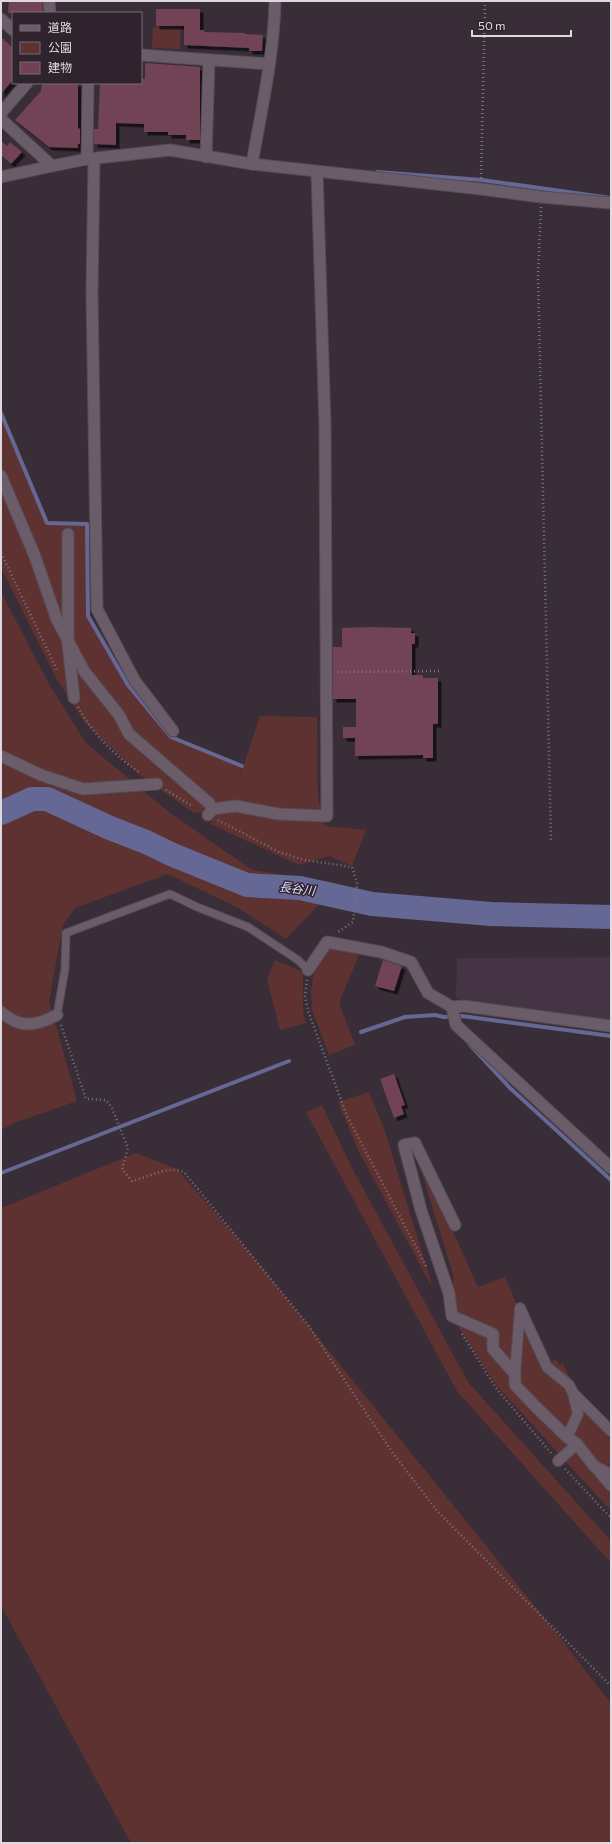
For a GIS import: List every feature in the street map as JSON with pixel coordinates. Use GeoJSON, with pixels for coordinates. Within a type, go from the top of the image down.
{"type":"FeatureCollection","features":[{"type":"Feature","properties":{"kind":"street"},"geometry":{"type":"LineString","coordinates":[[49,1],[50,12]]}},
{"type":"Feature","properties":{"kind":"street"},"geometry":{"type":"LineString","coordinates":[[252,164],[275,22],[275,1]]}},
{"type":"Feature","properties":{"kind":"street"},"geometry":{"type":"LineString","coordinates":[[1,19],[12,29]]}},
{"type":"Feature","properties":{"kind":"street"},"geometry":{"type":"LineString","coordinates":[[142,55],[269,64]]}},
{"type":"Feature","properties":{"kind":"street"},"geometry":{"type":"LineString","coordinates":[[206,157],[209,60]]}},
{"type":"Feature","properties":{"kind":"street"},"geometry":{"type":"LineString","coordinates":[[1,113],[26,84]]}},
{"type":"Feature","properties":{"kind":"street"},"geometry":{"type":"LineString","coordinates":[[88,84],[91,159],[97,609],[135,681],[173,731]]}},
{"type":"Feature","properties":{"kind":"street"},"geometry":{"type":"LineString","coordinates":[[1,119],[52,166]]}},
{"type":"Feature","properties":{"kind":"street"},"geometry":{"type":"LineString","coordinates":[[1,178],[52,166],[91,159],[170,150],[252,164],[317,172],[481,189],[541,198],[611,203]]}},
{"type":"Feature","properties":{"kind":"street"},"geometry":{"type":"LineString","coordinates":[[1,476],[15,506],[57,620],[68,644],[84,671],[119,715],[129,734],[209,803],[211,812],[236,806],[278,814],[327,816],[328,672],[325,425],[317,172]]}},
{"type":"Feature","properties":{"kind":"street"},"geometry":{"type":"LineString","coordinates":[[68,534],[68,644],[74,698]]}},
{"type":"Feature","properties":{"kind":"street"},"geometry":{"type":"LineString","coordinates":[[1,756],[42,776],[83,789],[157,784]]}},
{"type":"Feature","properties":{"kind":"street"},"geometry":{"type":"LineString","coordinates":[[308,970],[327,942],[381,952],[411,962],[428,993],[452,1007],[464,1006],[611,1026]]}},
{"type":"Feature","properties":{"kind":"street"},"geometry":{"type":"LineString","coordinates":[[452,1007],[456,1025],[611,1168]]}},
{"type":"Feature","properties":{"kind":"street"},"geometry":{"type":"LineString","coordinates":[[1,1012],[8,1018],[24,1024],[41,1024],[57,1015]]}},
{"type":"Feature","properties":{"kind":"street"},"geometry":{"type":"LineString","coordinates":[[455,1225],[414,1143],[404,1145],[421,1210],[449,1293],[452,1316],[493,1334],[493,1349],[515,1374]]}},
{"type":"Feature","properties":{"kind":"street"},"geometry":{"type":"LineString","coordinates":[[567,1437],[578,1414],[573,1393],[569,1385],[547,1367],[520,1308],[515,1385],[567,1437],[577,1444],[611,1486]]}},
{"type":"Feature","properties":{"kind":"street"},"geometry":{"type":"LineString","coordinates":[[573,1393],[611,1431]]}},
{"type":"Feature","properties":{"kind":"street"},"geometry":{"type":"LineString","coordinates":[[558,1461],[577,1444]]}},
{"type":"Feature","properties":{"kind":"street"},"geometry":{"type":"LineString","coordinates":[[594,1466],[611,1475]]}},
{"type":"Feature","properties":{"kind":"lane"},"geometry":{"type":"LineString","coordinates":[[57,1015],[65,969],[66,933],[170,894],[196,907],[248,927],[298,960],[308,970]]}},
{"type":"Feature","properties":{"kind":"path"},"geometry":{"type":"LineString","coordinates":[[481,189],[485,1]]}},
{"type":"Feature","properties":{"kind":"path"},"geometry":{"type":"LineString","coordinates":[[541,198],[538,283],[551,841]]}},
{"type":"Feature","properties":{"kind":"path"},"geometry":{"type":"LineString","coordinates":[[328,672],[439,671]]}},
{"type":"Feature","properties":{"kind":"path"},"geometry":{"type":"LineString","coordinates":[[327,942],[339,930],[353,922],[357,883]]}},
{"type":"Feature","properties":{"kind":"path"},"geometry":{"type":"LineString","coordinates":[[57,1015],[86,1099],[106,1100],[112,1108],[128,1148],[122,1169],[132,1181],[169,1169],[177,1169],[184,1172],[308,1325],[392,1452],[438,1512],[611,1686]]}},
{"type":"Feature","properties":{"kind":"shaded area"},"geometry":{"type":"Polygon","coordinates":[[[611,957],[611,1022],[456,998],[457,958],[611,957]]]}},
{"type":"Feature","properties":{"kind":"green space"},"geometry":{"type":"Polygon","coordinates":[[[153,27],[181,28],[180,49],[152,48],[153,27]]]}},
{"type":"Feature","properties":{"kind":"green space"},"geometry":{"type":"Polygon","coordinates":[[[1,413],[47,523],[87,524],[88,616],[128,685],[171,737],[242,766],[240,776],[260,716],[317,717],[318,799],[325,826],[366,830],[352,866],[329,856],[299,865],[210,824],[220,811],[194,813],[140,775],[86,724],[56,678],[1,568],[1,413]]]}},
{"type":"Feature","properties":{"kind":"green space"},"geometry":{"type":"Polygon","coordinates":[[[1,592],[49,684],[86,743],[169,812],[252,870],[331,882],[331,892],[286,939],[240,909],[168,874],[75,908],[63,925],[49,1001],[77,1101],[14,1123],[1,1130],[1,592]]]}},
{"type":"Feature","properties":{"kind":"green space"},"geometry":{"type":"Polygon","coordinates":[[[332,947],[359,955],[339,1003],[355,1045],[329,1055],[312,1010],[311,990],[315,967],[332,947]]]}},
{"type":"Feature","properties":{"kind":"green space"},"geometry":{"type":"Polygon","coordinates":[[[275,960],[303,972],[303,1012],[306,1023],[280,1030],[267,979],[275,960]]]}},
{"type":"Feature","properties":{"kind":"green space"},"geometry":{"type":"Polygon","coordinates":[[[369,1092],[385,1131],[433,1289],[358,1150],[338,1102],[369,1092]]]}},
{"type":"Feature","properties":{"kind":"green space"},"geometry":{"type":"Polygon","coordinates":[[[322,1105],[352,1168],[468,1382],[611,1541],[611,1563],[457,1391],[306,1112],[322,1105]]]}},
{"type":"Feature","properties":{"kind":"green space"},"geometry":{"type":"Polygon","coordinates":[[[412,1141],[478,1287],[505,1277],[542,1364],[557,1360],[559,1365],[563,1363],[573,1385],[611,1434],[611,1511],[497,1386],[453,1319],[453,1274],[412,1141]]]}},
{"type":"Feature","properties":{"kind":"green space"},"geometry":{"type":"Polygon","coordinates":[[[136,1153],[177,1169],[254,1258],[558,1635],[611,1704],[611,1843],[131,1843],[1,1606],[1,1208],[136,1153]]]}},
{"type":"Feature","properties":{"kind":"building"},"geometry":{"type":"Polygon","coordinates":[[[9,1],[42,1],[43,12],[8,13],[9,1]]]}},
{"type":"Feature","properties":{"kind":"building"},"geometry":{"type":"Polygon","coordinates":[[[156,9],[200,9],[200,30],[204,30],[204,32],[263,35],[262,51],[249,51],[249,48],[184,45],[184,26],[156,26],[156,9]]]}},
{"type":"Feature","properties":{"kind":"building"},"geometry":{"type":"Polygon","coordinates":[[[1,37],[12,47],[12,81],[1,94],[1,37]]]}},
{"type":"Feature","properties":{"kind":"building"},"geometry":{"type":"Polygon","coordinates":[[[145,63],[200,67],[200,140],[186,140],[186,135],[168,135],[168,132],[144,132],[144,124],[116,123],[116,145],[94,144],[94,129],[98,129],[100,84],[142,84],[142,79],[145,79],[145,63]]]}},
{"type":"Feature","properties":{"kind":"building"},"geometry":{"type":"Polygon","coordinates":[[[42,84],[78,84],[78,128],[80,129],[80,144],[78,144],[78,148],[49,147],[15,120],[41,91],[42,84]]]}},
{"type":"Feature","properties":{"kind":"building"},"geometry":{"type":"Polygon","coordinates":[[[1,141],[7,146],[10,142],[22,152],[11,164],[1,155],[1,141]]]}},
{"type":"Feature","properties":{"kind":"building"},"geometry":{"type":"Polygon","coordinates":[[[342,628],[411,628],[411,633],[415,633],[415,644],[412,644],[412,675],[423,675],[423,678],[438,678],[438,724],[433,724],[433,758],[423,758],[423,755],[355,756],[355,738],[343,738],[343,727],[356,727],[356,699],[333,699],[333,647],[342,647],[342,628]]]}},
{"type":"Feature","properties":{"kind":"building"},"geometry":{"type":"Polygon","coordinates":[[[383,960],[402,966],[394,991],[375,986],[383,960]]]}},
{"type":"Feature","properties":{"kind":"building"},"geometry":{"type":"Polygon","coordinates":[[[394,1074],[405,1105],[401,1106],[404,1114],[394,1118],[380,1079],[394,1074]]]}},
{"type":"Feature","properties":{"kind":"waterway"},"geometry":{"type":"LineString","coordinates":[[377,172],[482,180],[611,198]]}},
{"type":"Feature","properties":{"kind":"waterway"},"geometry":{"type":"LineString","coordinates":[[1,413],[47,523],[87,524],[88,616],[128,685],[171,737],[242,766]]}},
{"type":"Feature","properties":{"kind":"waterway","name":"長谷川"},"geometry":{"type":"LineString","coordinates":[[1,813],[32,799],[47,799],[110,828],[247,885],[300,888],[372,904],[491,914],[611,917]]}},
{"type":"Feature","properties":{"kind":"waterway"},"geometry":{"type":"LineString","coordinates":[[361,1032],[405,1017],[435,1015],[444,1017],[462,1016],[611,1036]]}},
{"type":"Feature","properties":{"kind":"waterway"},"geometry":{"type":"LineString","coordinates":[[470,1045],[510,1088],[611,1180]]}},
{"type":"Feature","properties":{"kind":"waterway"},"geometry":{"type":"LineString","coordinates":[[1,1173],[289,1061]]}}]}
